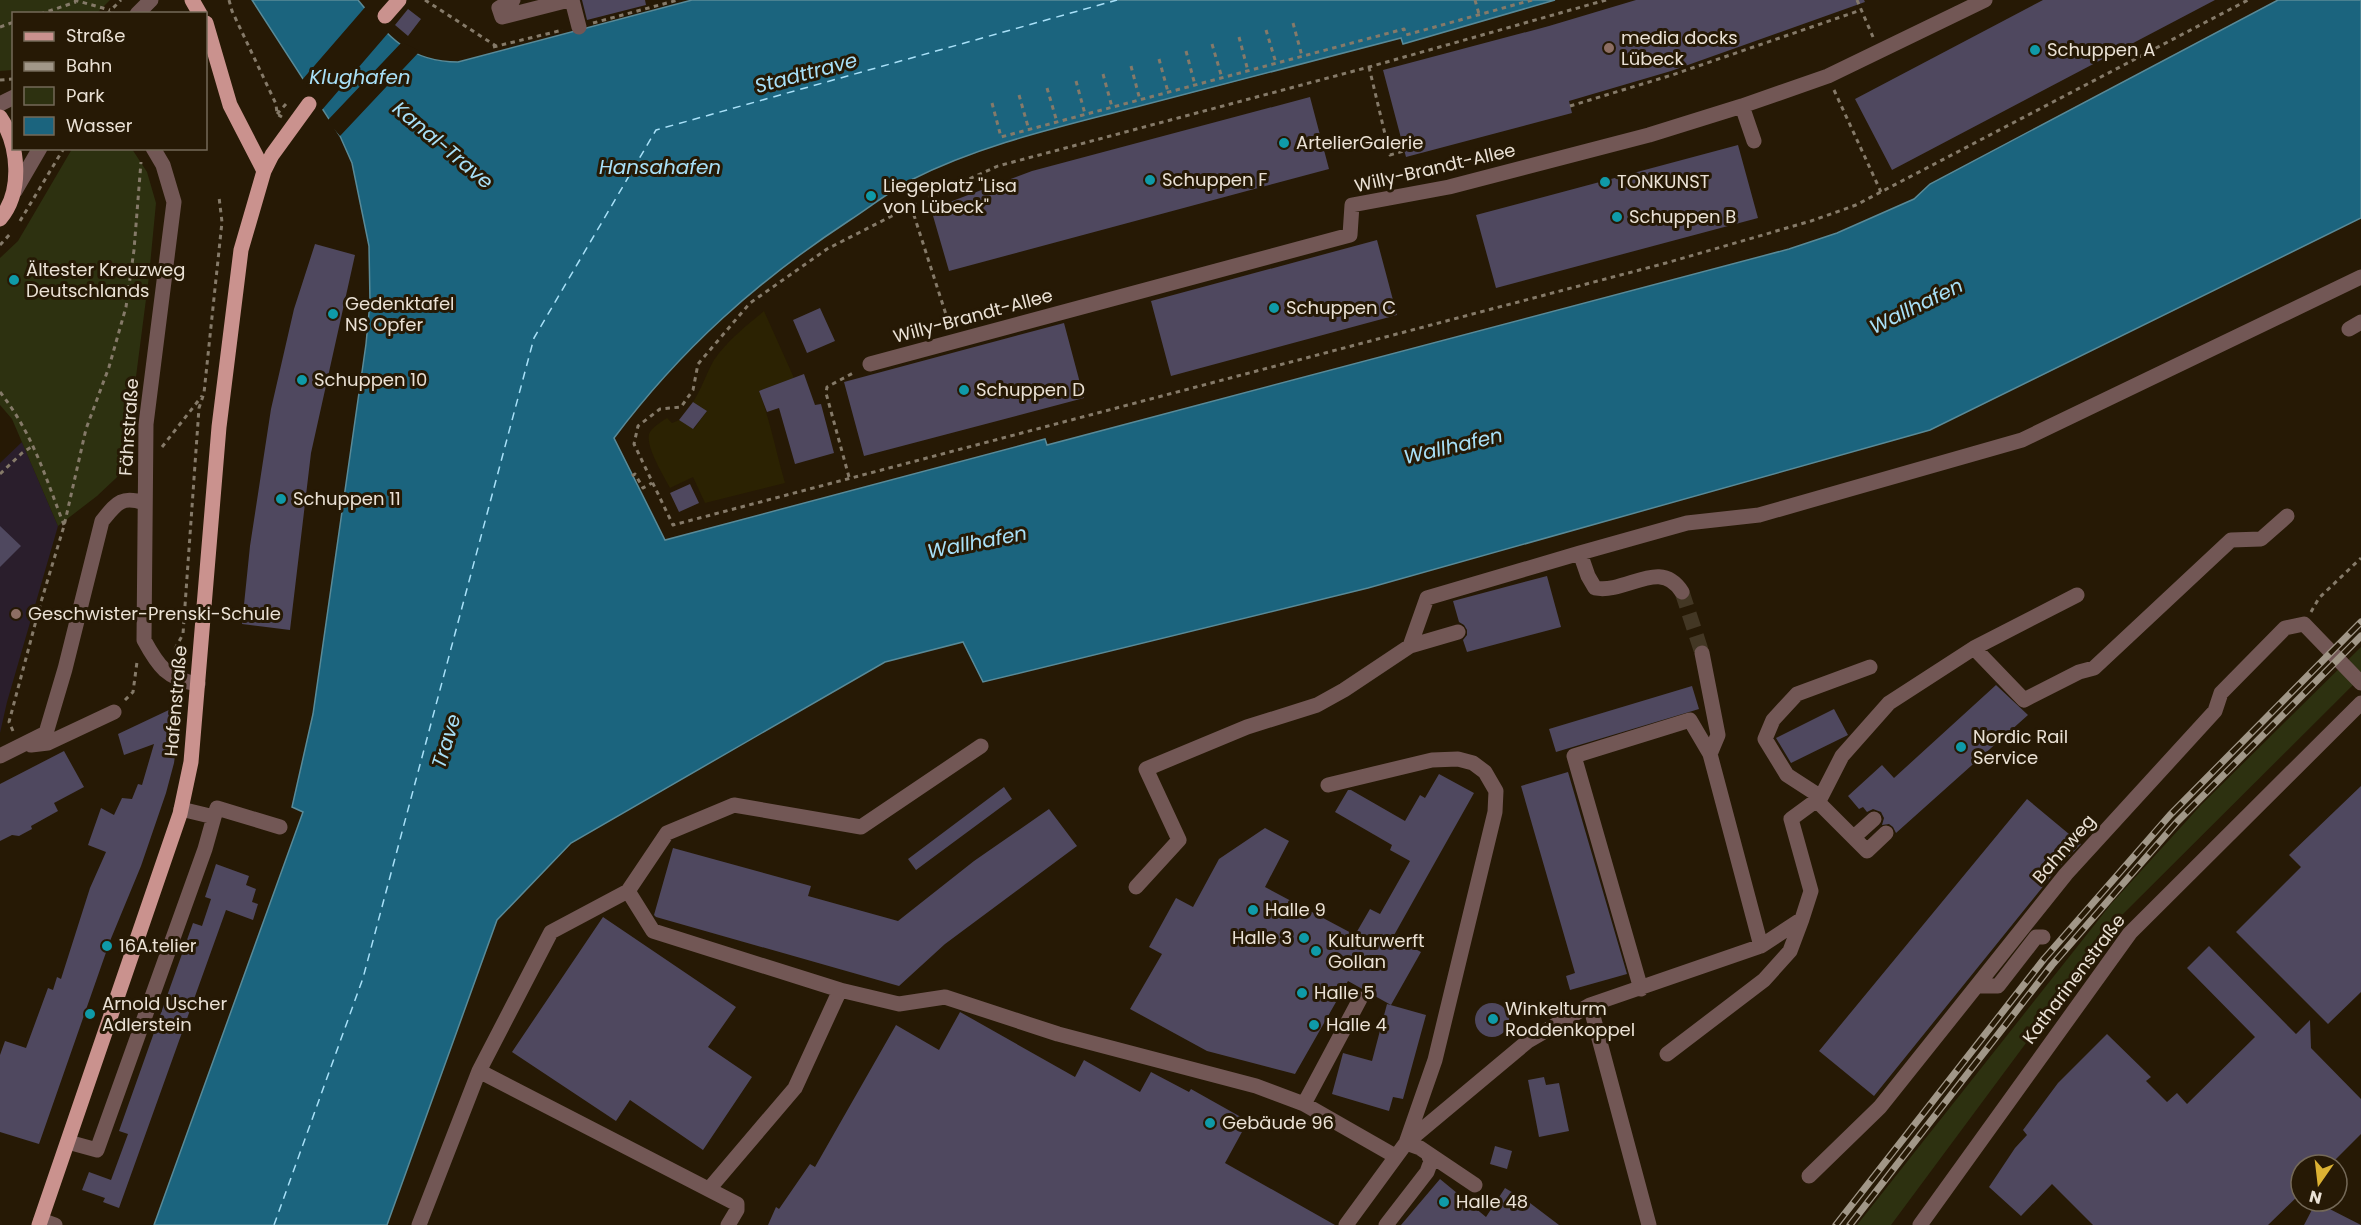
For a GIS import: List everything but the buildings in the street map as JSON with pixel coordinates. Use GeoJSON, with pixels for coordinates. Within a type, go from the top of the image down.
{"type":"FeatureCollection","features":[{"type":"Feature","properties":{"kind":"main road"},"geometry":{"type":"LineString","coordinates":[[385,16],[399,0]]}},
{"type":"Feature","properties":{"kind":"main road"},"geometry":{"type":"LineString","coordinates":[[207,26],[230,105],[264,171]]}},
{"type":"Feature","properties":{"kind":"main road","name":"Hafenstraße"},"geometry":{"type":"LineString","coordinates":[[45,1223],[68,1142],[181,809],[191,762],[219,427],[241,250],[264,171],[272,155],[309,104]]}},
{"type":"Feature","properties":{"kind":"main road"},"geometry":{"type":"LineString","coordinates":[[0,117],[12,142],[10,195],[0,219]]}},
{"type":"Feature","properties":{"kind":"street"},"geometry":{"type":"LineString","coordinates":[[139,12],[150,0]]}},
{"type":"Feature","properties":{"kind":"street"},"geometry":{"type":"LineString","coordinates":[[513,0],[499,8],[502,17],[571,0],[579,27]]}},
{"type":"Feature","properties":{"kind":"street","name":"Willy-Brandt-Allee"},"geometry":{"type":"LineString","coordinates":[[870,364],[1350,235],[1352,205],[1449,187],[1649,135],[1742,106],[1828,76],[1880,52],[1905,34],[1947,13],[1985,0]]}},
{"type":"Feature","properties":{"kind":"street"},"geometry":{"type":"LineString","coordinates":[[1742,106],[1754,141]]}},
{"type":"Feature","properties":{"kind":"street"},"geometry":{"type":"LineString","coordinates":[[10,195],[39,150]]}},
{"type":"Feature","properties":{"kind":"street","name":"Fährstraße"},"geometry":{"type":"LineString","coordinates":[[147,153],[163,165],[174,202],[148,400],[144,470],[144,640],[157,663],[172,677],[183,682],[198,684]]}},
{"type":"Feature","properties":{"kind":"street"},"geometry":{"type":"LineString","coordinates":[[1410,646],[1427,598],[1687,523],[1759,515],[2022,440],[2361,277]]}},
{"type":"Feature","properties":{"kind":"street"},"geometry":{"type":"LineString","coordinates":[[0,756],[46,732],[65,669],[102,521],[122,500],[133,499],[144,503]]}},
{"type":"Feature","properties":{"kind":"street"},"geometry":{"type":"LineString","coordinates":[[1974,648],[2024,700],[2079,672],[2094,669],[2231,540],[2261,539],[2287,516]]}},
{"type":"Feature","properties":{"kind":"street"},"geometry":{"type":"LineString","coordinates":[[1581,553],[1587,576],[1595,588],[1606,590],[1665,576],[1675,581],[1682,592]]}},
{"type":"Feature","properties":{"kind":"street"},"geometry":{"type":"LineString","coordinates":[[1666,1054],[1764,980],[1790,951],[1811,891],[1791,819],[1819,798],[1842,756],[1889,703],[1974,648],[2077,596]]}},
{"type":"Feature","properties":{"kind":"street"},"geometry":{"type":"LineString","coordinates":[[2307,627],[2359,681]]}},
{"type":"Feature","properties":{"kind":"street","name":"Bahnweg"},"geometry":{"type":"LineString","coordinates":[[1809,1176],[1880,1107],[2066,874],[2215,711],[2221,693],[2285,628],[2307,627]]}},
{"type":"Feature","properties":{"kind":"street"},"geometry":{"type":"LineString","coordinates":[[1137,887],[1179,840],[1146,769],[1248,727],[1317,705],[1410,646],[1458,632]]}},
{"type":"Feature","properties":{"kind":"street"},"geometry":{"type":"LineString","coordinates":[[1702,653],[1718,735],[1710,754]]}},
{"type":"Feature","properties":{"kind":"street"},"geometry":{"type":"LineString","coordinates":[[1870,667],[1797,694],[1773,720],[1765,739],[1787,775],[1819,798],[1867,851],[1886,833]]}},
{"type":"Feature","properties":{"kind":"street","name":"Katharinenstraße"},"geometry":{"type":"LineString","coordinates":[[1920,1225],[2130,933],[2361,703]]}},
{"type":"Feature","properties":{"kind":"street"},"geometry":{"type":"LineString","coordinates":[[20,747],[48,743],[114,712]]}},
{"type":"Feature","properties":{"kind":"street"},"geometry":{"type":"LineString","coordinates":[[1641,989],[1574,756],[1690,720],[1710,754],[1761,946]]}},
{"type":"Feature","properties":{"kind":"street"},"geometry":{"type":"LineString","coordinates":[[419,1225],[479,1071],[551,932],[628,891],[667,833],[734,805],[861,827],[981,746]]}},
{"type":"Feature","properties":{"kind":"street"},"geometry":{"type":"LineString","coordinates":[[1328,785],[1443,758],[1473,763],[1485,772],[1496,791],[1495,812],[1435,1060],[1406,1143]]}},
{"type":"Feature","properties":{"kind":"street"},"geometry":{"type":"LineString","coordinates":[[68,1142],[97,1150],[205,849],[217,808],[280,827]]}},
{"type":"Feature","properties":{"kind":"street"},"geometry":{"type":"LineString","coordinates":[[181,809],[214,817]]}},
{"type":"Feature","properties":{"kind":"street"},"geometry":{"type":"LineString","coordinates":[[1854,837],[1874,819]]}},
{"type":"Feature","properties":{"kind":"street"},"geometry":{"type":"LineString","coordinates":[[628,891],[653,931],[840,990],[899,1004],[945,997],[1058,1034],[1256,1086],[1304,1104],[1395,1156]]}},
{"type":"Feature","properties":{"kind":"street"},"geometry":{"type":"LineString","coordinates":[[1346,1225],[1406,1143],[1528,1041],[1590,1005],[1761,946],[1802,919]]}},
{"type":"Feature","properties":{"kind":"street"},"geometry":{"type":"LineString","coordinates":[[1978,986],[1998,986],[2036,938],[2043,937]]}},
{"type":"Feature","properties":{"kind":"street"},"geometry":{"type":"LineString","coordinates":[[709,1189],[795,1088],[840,990]]}},
{"type":"Feature","properties":{"kind":"street"},"geometry":{"type":"LineString","coordinates":[[1304,1104],[1360,999]]}},
{"type":"Feature","properties":{"kind":"street"},"geometry":{"type":"LineString","coordinates":[[1590,1005],[1649,1225]]}},
{"type":"Feature","properties":{"kind":"street"},"geometry":{"type":"LineString","coordinates":[[479,1071],[737,1204],[737,1210],[728,1225]]}},
{"type":"Feature","properties":{"kind":"street"},"geometry":{"type":"LineString","coordinates":[[1406,1143],[1420,1148],[1475,1185]]}},
{"type":"Feature","properties":{"kind":"street"},"geometry":{"type":"LineString","coordinates":[[1386,1225],[1427,1172],[1431,1161],[1428,1154]]}},
{"type":"Feature","properties":{"kind":"path"},"geometry":{"type":"LineString","coordinates":[[45,12],[75,1],[109,12],[121,0]]}},
{"type":"Feature","properties":{"kind":"path"},"geometry":{"type":"LineString","coordinates":[[229,0],[276,104],[277,114]]}},
{"type":"Feature","properties":{"kind":"path"},"geometry":{"type":"LineString","coordinates":[[425,0],[496,46]]}},
{"type":"Feature","properties":{"kind":"path"},"geometry":{"type":"LineString","coordinates":[[1475,0],[1479,14]]}},
{"type":"Feature","properties":{"kind":"path"},"geometry":{"type":"LineString","coordinates":[[1513,0],[1514,5]]}},
{"type":"Feature","properties":{"kind":"path"},"geometry":{"type":"LineString","coordinates":[[992,104],[1001,137],[1404,29],[1406,35],[1532,0]]}},
{"type":"Feature","properties":{"kind":"path"},"geometry":{"type":"LineString","coordinates":[[1857,0],[1880,52]]}},
{"type":"Feature","properties":{"kind":"path"},"geometry":{"type":"LineString","coordinates":[[1570,106],[1672,75],[1861,9]]}},
{"type":"Feature","properties":{"kind":"path"},"geometry":{"type":"LineString","coordinates":[[1293,22],[1302,56]]}},
{"type":"Feature","properties":{"kind":"path"},"geometry":{"type":"LineString","coordinates":[[1266,30],[1276,63]]}},
{"type":"Feature","properties":{"kind":"path"},"geometry":{"type":"LineString","coordinates":[[1239,37],[1248,71]]}},
{"type":"Feature","properties":{"kind":"path"},"geometry":{"type":"LineString","coordinates":[[1212,44],[1222,78]]}},
{"type":"Feature","properties":{"kind":"path"},"geometry":{"type":"LineString","coordinates":[[1186,51],[1195,85]]}},
{"type":"Feature","properties":{"kind":"path"},"geometry":{"type":"LineString","coordinates":[[1159,59],[1168,92]]}},
{"type":"Feature","properties":{"kind":"path"},"geometry":{"type":"LineString","coordinates":[[1131,66],[1140,100]]}},
{"type":"Feature","properties":{"kind":"path"},"geometry":{"type":"LineString","coordinates":[[1369,67],[1390,155],[1404,152]]}},
{"type":"Feature","properties":{"kind":"path"},"geometry":{"type":"LineString","coordinates":[[1103,74],[1112,107]]}},
{"type":"Feature","properties":{"kind":"path"},"geometry":{"type":"LineString","coordinates":[[1828,76],[1881,192]]}},
{"type":"Feature","properties":{"kind":"path"},"geometry":{"type":"LineString","coordinates":[[1076,81],[1085,114]]}},
{"type":"Feature","properties":{"kind":"path"},"geometry":{"type":"LineString","coordinates":[[1047,88],[1057,122]]}},
{"type":"Feature","properties":{"kind":"path"},"geometry":{"type":"LineString","coordinates":[[1019,95],[1029,130]]}},
{"type":"Feature","properties":{"kind":"path"},"geometry":{"type":"LineString","coordinates":[[0,245],[28,211],[63,150]]}},
{"type":"Feature","properties":{"kind":"path"},"geometry":{"type":"LineString","coordinates":[[20,747],[9,722],[64,526],[86,429],[109,367],[126,307],[147,153]]}},
{"type":"Feature","properties":{"kind":"path"},"geometry":{"type":"LineString","coordinates":[[175,648],[183,634],[199,408],[204,393],[222,222],[219,197]]}},
{"type":"Feature","properties":{"kind":"path"},"geometry":{"type":"LineString","coordinates":[[911,206],[955,340]]}},
{"type":"Feature","properties":{"kind":"path"},"geometry":{"type":"LineString","coordinates":[[849,477],[826,387],[870,364]]}},
{"type":"Feature","properties":{"kind":"path"},"geometry":{"type":"LineString","coordinates":[[144,470],[209,386]]}},
{"type":"Feature","properties":{"kind":"path"},"geometry":{"type":"LineString","coordinates":[[0,392],[18,415],[34,445],[64,526]]}},
{"type":"Feature","properties":{"kind":"path"},"geometry":{"type":"LineString","coordinates":[[0,474],[34,445]]}},
{"type":"Feature","properties":{"kind":"path"},"geometry":{"type":"LineString","coordinates":[[632,476],[635,474],[643,488],[652,483]]}},
{"type":"Feature","properties":{"kind":"path"},"geometry":{"type":"LineString","coordinates":[[2307,627],[2319,598],[2361,558]]}},
{"type":"Feature","properties":{"kind":"path"},"geometry":{"type":"LineString","coordinates":[[114,712],[133,692],[137,656]]}},
{"type":"Feature","properties":{"kind":"shaded area","name":"Geschwister-Prenski-Schule"},"geometry":{"type":"Polygon","coordinates":[[[22,442],[58,526],[0,733],[0,463],[22,442]]]}},
{"type":"Feature","properties":{"kind":"green space"},"geometry":{"type":"Polygon","coordinates":[[[0,0],[110,0],[98,12],[12,12],[12,70],[0,71],[0,0]]]}},
{"type":"Feature","properties":{"kind":"green space"},"geometry":{"type":"Polygon","coordinates":[[[71,150],[133,150],[147,172],[156,203],[133,400],[132,463],[97,496],[58,526],[12,419],[0,405],[0,258],[18,241],[71,150]]]}},
{"type":"Feature","properties":{"kind":"green space"},"geometry":{"type":"Polygon","coordinates":[[[2361,647],[2361,677],[2118,919],[1891,1225],[1857,1225],[2111,904],[2201,805],[2361,647]]]}},
{"type":"Feature","properties":{"kind":"sand"},"geometry":{"type":"Polygon","coordinates":[[[764,311],[794,378],[759,391],[785,483],[705,503],[693,477],[670,488],[650,447],[649,434],[654,427],[667,418],[672,423],[679,420],[694,429],[707,411],[693,402],[714,360],[731,340],[764,311]]]}},
{"type":"Feature","properties":{"kind":"water"},"geometry":{"type":"Polygon","coordinates":[[[252,0],[358,0],[389,35],[412,52],[441,61],[458,62],[692,0],[1555,0],[1403,44],[1401,38],[1050,129],[965,156],[903,184],[783,267],[722,318],[666,375],[614,438],[665,540],[1045,439],[1047,445],[1789,249],[1837,233],[1914,199],[1930,184],[2278,0],[2361,0],[2361,218],[1930,430],[1368,588],[983,682],[963,642],[885,662],[571,843],[497,920],[387,1225],[154,1225],[303,812],[292,807],[313,714],[370,302],[369,246],[352,163],[340,136],[252,0]]]}},
{"type":"Feature","properties":{"kind":"pier"},"geometry":{"type":"Polygon","coordinates":[[[367,5],[389,32],[321,111],[302,80],[367,5]]]}},
{"type":"Feature","properties":{"kind":"pier"},"geometry":{"type":"Polygon","coordinates":[[[402,42],[420,51],[340,136],[327,121],[402,42]]]}},
{"type":"Feature","properties":{"kind":"ferry route"},"geometry":{"type":"LineString","coordinates":[[274,1225],[363,978],[534,338],[656,130],[1117,0]]}},
{"type":"Feature","properties":{"kind":"tunnel"},"geometry":{"type":"LineString","coordinates":[[1682,592],[1702,653]]}},
{"type":"Feature","properties":{"kind":"railway"},"geometry":{"type":"LineString","coordinates":[[1836,1225],[2044,959],[2170,815],[2361,622]]}},
{"type":"Feature","properties":{"kind":"railway"},"geometry":{"type":"LineString","coordinates":[[1850,1225],[2052,965],[2177,822],[2361,636]]}},
{"type":"Feature","properties":{"kind":"place","name":"media docks Lübeck"},"geometry":{"type":"Point","coordinates":[1609,48]}},
{"type":"Feature","properties":{"kind":"place","name":"Schuppen A"},"geometry":{"type":"Point","coordinates":[2035,50]}},
{"type":"Feature","properties":{"kind":"place","name":"ArtelierGalerie"},"geometry":{"type":"Point","coordinates":[1284,143]}},
{"type":"Feature","properties":{"kind":"place","name":"Schuppen F"},"geometry":{"type":"Point","coordinates":[1150,180]}},
{"type":"Feature","properties":{"kind":"place","name":"TONKUNST"},"geometry":{"type":"Point","coordinates":[1605,182]}},
{"type":"Feature","properties":{"kind":"place","name":"Liegeplatz \"Lisa von Lübeck\""},"geometry":{"type":"Point","coordinates":[871,196]}},
{"type":"Feature","properties":{"kind":"place","name":"Schuppen B"},"geometry":{"type":"Point","coordinates":[1617,217]}},
{"type":"Feature","properties":{"kind":"place","name":"Ältester Kreuzweg Deutschlands"},"geometry":{"type":"Point","coordinates":[14,280]}},
{"type":"Feature","properties":{"kind":"place","name":"Schuppen C"},"geometry":{"type":"Point","coordinates":[1274,308]}},
{"type":"Feature","properties":{"kind":"place","name":"Gedenktafel NS Opfer"},"geometry":{"type":"Point","coordinates":[333,314]}},
{"type":"Feature","properties":{"kind":"place","name":"Schuppen 10"},"geometry":{"type":"Point","coordinates":[302,380]}},
{"type":"Feature","properties":{"kind":"place","name":"Schuppen D"},"geometry":{"type":"Point","coordinates":[964,390]}},
{"type":"Feature","properties":{"kind":"place","name":"Schuppen 11"},"geometry":{"type":"Point","coordinates":[281,499]}},
{"type":"Feature","properties":{"kind":"place","name":"Geschwister-Prenski-Schule"},"geometry":{"type":"Point","coordinates":[16,614]}},
{"type":"Feature","properties":{"kind":"place","name":"Nordic Rail Service"},"geometry":{"type":"Point","coordinates":[1961,747]}},
{"type":"Feature","properties":{"kind":"place","name":"Halle 9"},"geometry":{"type":"Point","coordinates":[1253,910]}},
{"type":"Feature","properties":{"kind":"place","name":"Halle 3"},"geometry":{"type":"Point","coordinates":[1304,938]}},
{"type":"Feature","properties":{"kind":"place","name":"16A.telier"},"geometry":{"type":"Point","coordinates":[107,946]}},
{"type":"Feature","properties":{"kind":"place","name":"Kulturwerft Gollan"},"geometry":{"type":"Point","coordinates":[1316,951]}},
{"type":"Feature","properties":{"kind":"place","name":"Halle 5"},"geometry":{"type":"Point","coordinates":[1302,993]}},
{"type":"Feature","properties":{"kind":"place","name":"Arnold Uscher Adlerstein"},"geometry":{"type":"Point","coordinates":[90,1014]}},
{"type":"Feature","properties":{"kind":"place","name":"Winkelturm Roddenkoppel"},"geometry":{"type":"Point","coordinates":[1493,1019]}},
{"type":"Feature","properties":{"kind":"place","name":"Halle 4"},"geometry":{"type":"Point","coordinates":[1314,1025]}},
{"type":"Feature","properties":{"kind":"place","name":"Gebäude 96"},"geometry":{"type":"Point","coordinates":[1210,1123]}},
{"type":"Feature","properties":{"kind":"place","name":"Halle 48"},"geometry":{"type":"Point","coordinates":[1444,1202]}},
{"type":"Feature","properties":{"kind":"water label","name":"Stadttrave"},"geometry":{"type":"Point","coordinates":[806,73]}},
{"type":"Feature","properties":{"kind":"water label","name":"Klughafen"},"geometry":{"type":"Point","coordinates":[360,77]}},
{"type":"Feature","properties":{"kind":"water label","name":"Kanal-Trave"},"geometry":{"type":"Point","coordinates":[443,145]}},
{"type":"Feature","properties":{"kind":"water label","name":"Hansahafen"},"geometry":{"type":"Point","coordinates":[660,167]}},
{"type":"Feature","properties":{"kind":"water label","name":"Wallhafen"},"geometry":{"type":"Point","coordinates":[1916,306]}},
{"type":"Feature","properties":{"kind":"water label","name":"Wallhafen"},"geometry":{"type":"Point","coordinates":[1453,446]}},
{"type":"Feature","properties":{"kind":"water label","name":"Wallhafen"},"geometry":{"type":"Point","coordinates":[977,542]}},
{"type":"Feature","properties":{"kind":"water label","name":"Trave"},"geometry":{"type":"Point","coordinates":[446,741]}}]}
